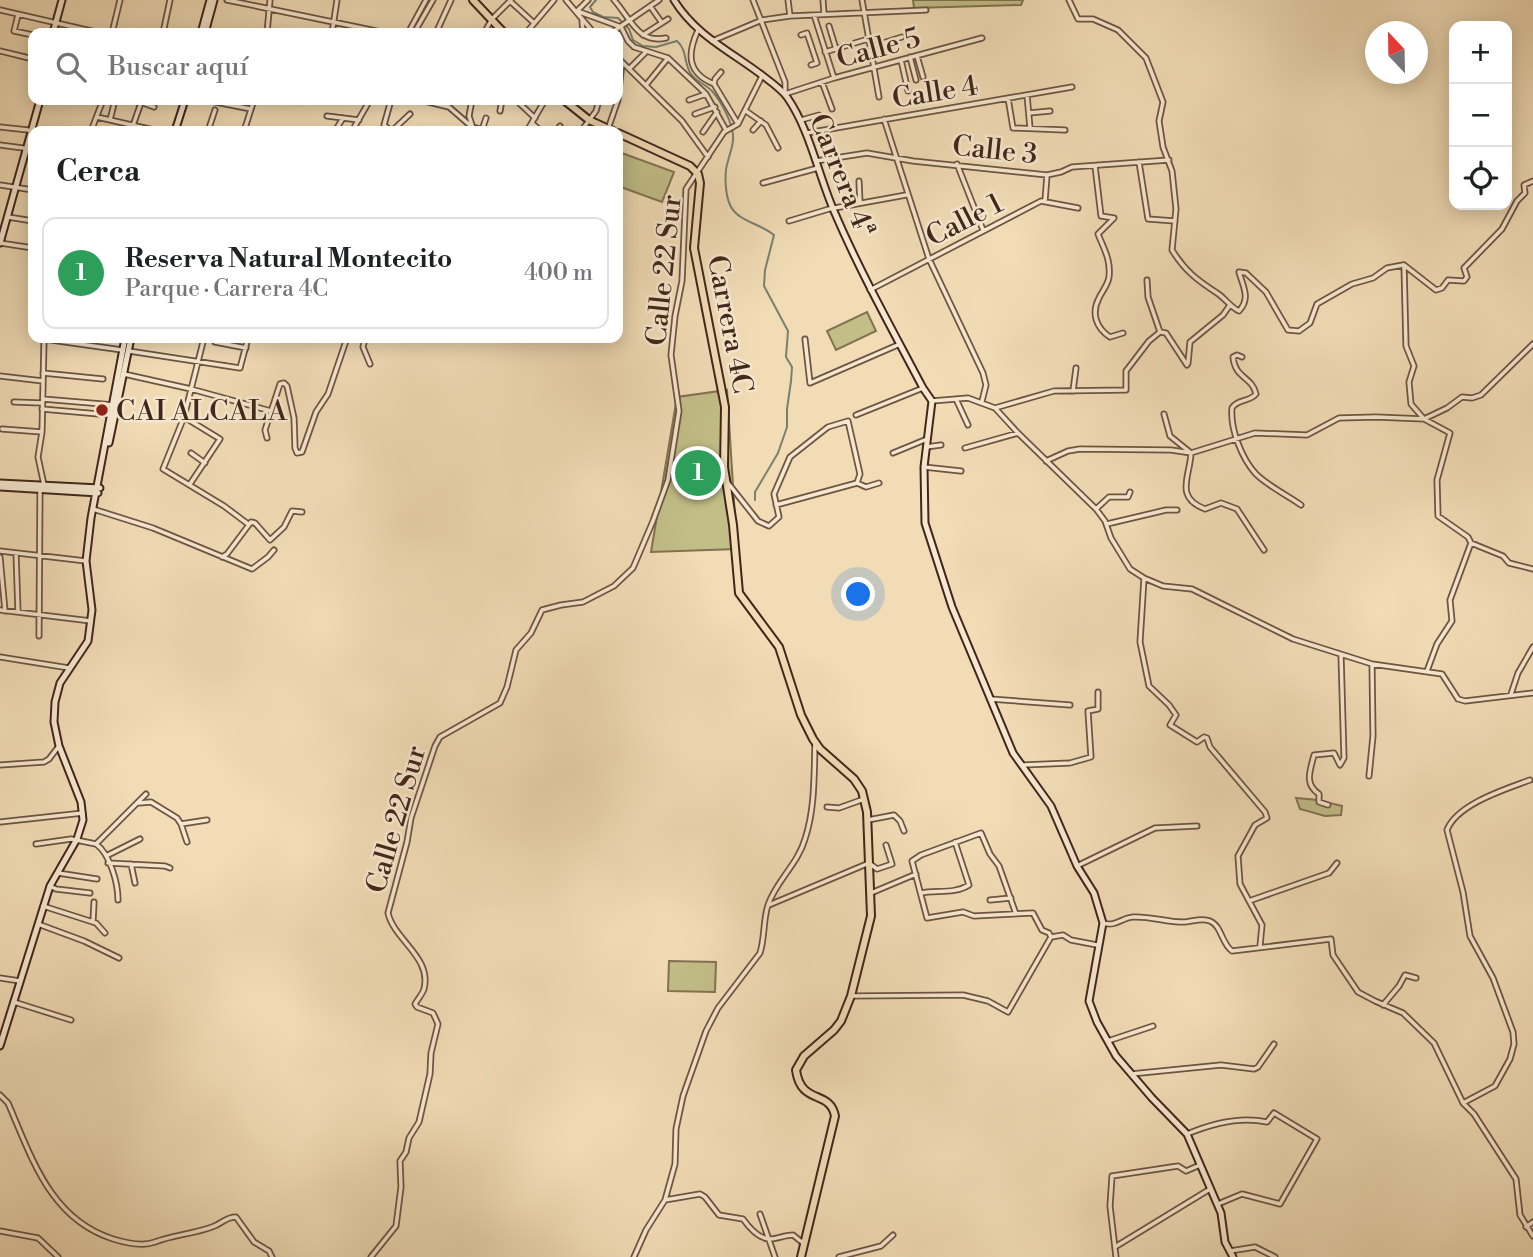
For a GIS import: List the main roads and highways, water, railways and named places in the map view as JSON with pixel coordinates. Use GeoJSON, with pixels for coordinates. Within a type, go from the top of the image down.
{"type":"FeatureCollection","features":[{"type":"Feature","properties":{"kind":"main road"},"geometry":{"type":"LineString","coordinates":[[473,0],[499,28]]}},
{"type":"Feature","properties":{"kind":"main road"},"geometry":{"type":"LineString","coordinates":[[570,105],[602,126]]}},
{"type":"Feature","properties":{"kind":"main road","name":"Carrera 4C"},"geometry":{"type":"LineString","coordinates":[[623,136],[690,166],[698,174],[700,183],[694,248],[725,407],[724,467],[739,593],[779,647],[801,715],[815,743],[854,779],[864,799],[868,820],[871,916],[851,996],[841,1021],[804,1056],[796,1070],[801,1088],[807,1094],[826,1101],[834,1110],[835,1116],[801,1257]]}},
{"type":"Feature","properties":{"kind":"waterway"},"geometry":{"type":"LineString","coordinates":[[596,0],[590,7],[593,12],[603,17],[618,18],[629,29],[633,40],[643,46],[656,47],[677,41],[691,74],[715,95],[731,124],[733,142],[726,177],[730,205],[738,215],[774,235],[764,286],[788,331],[786,357],[792,367],[791,381],[787,427],[778,453],[755,492],[755,500]]}},
{"type":"Feature","properties":{"kind":"place","name":"CAI ALCALA"},"geometry":{"type":"Point","coordinates":[102,410]}},
{"type":"Feature","properties":{"kind":"place","name":"Reserva Natural Montecito"},"geometry":{"type":"Point","coordinates":[698,473]}}]}
